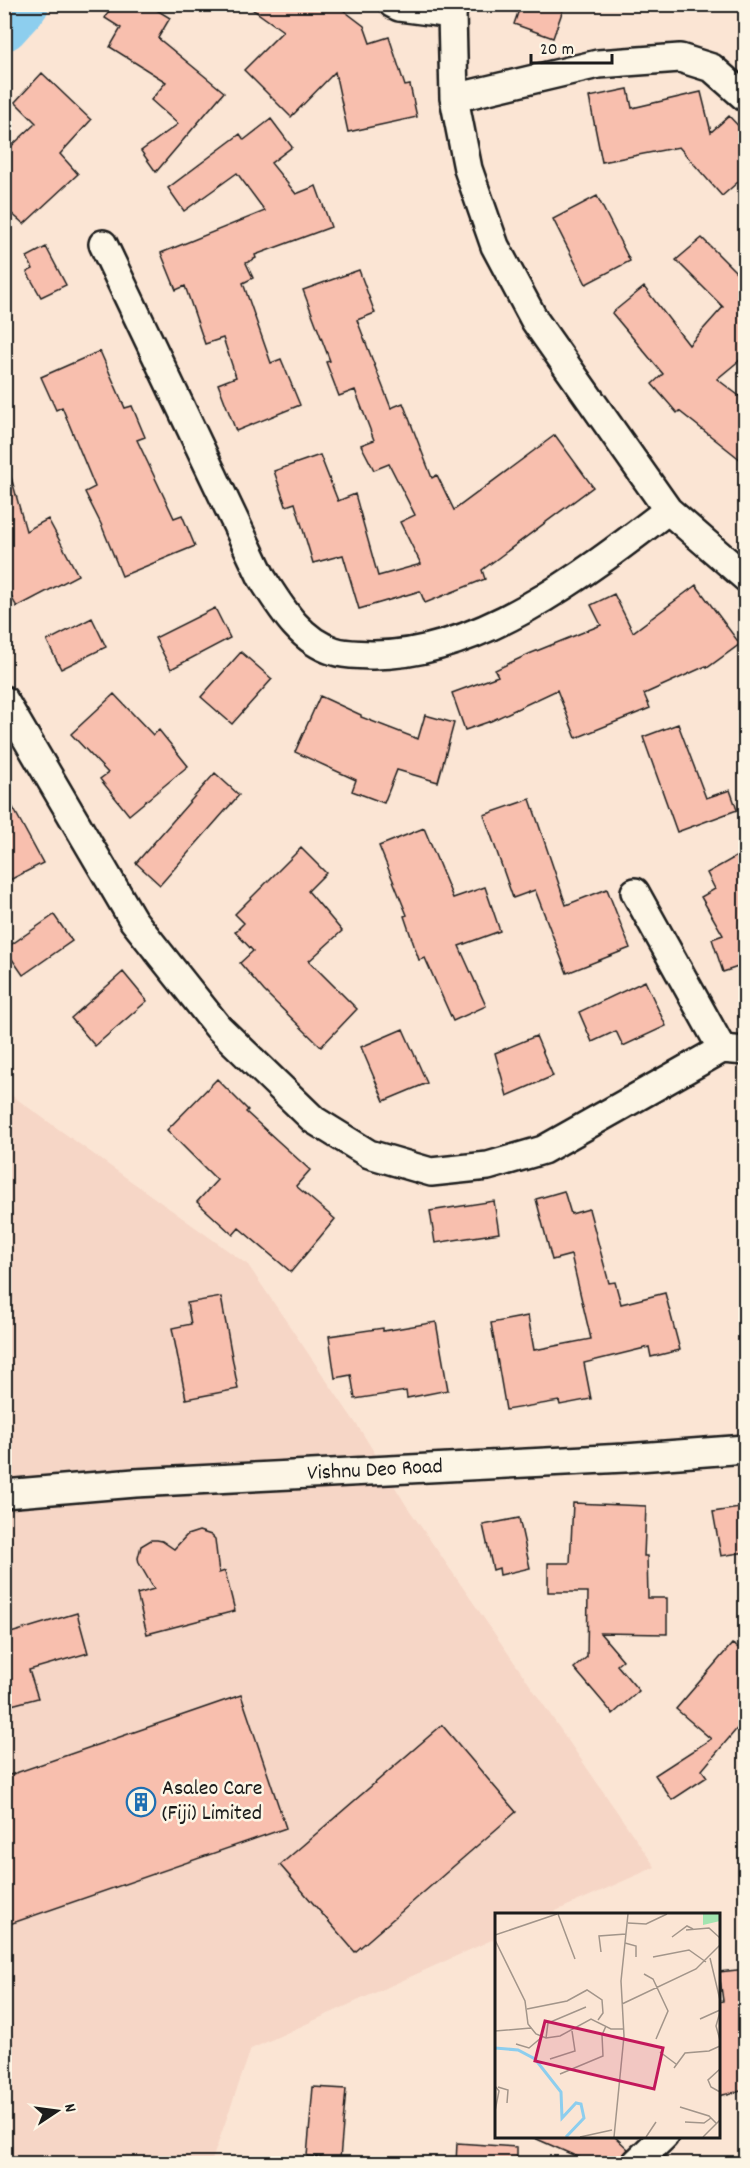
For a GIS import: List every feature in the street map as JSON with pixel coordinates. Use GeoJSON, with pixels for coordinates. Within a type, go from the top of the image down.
{"type":"FeatureCollection","features":[{"type":"Feature","properties":{"kind":"street"},"geometry":{"type":"LineString","coordinates":[[393,4],[399,7],[453,9],[454,98],[468,169],[495,246],[536,321],[668,510],[746,578]]}},
{"type":"Feature","properties":{"kind":"street"},"geometry":{"type":"LineString","coordinates":[[454,98],[598,64],[680,58],[712,68],[746,98]]}},
{"type":"Feature","properties":{"kind":"street"},"geometry":{"type":"LineString","coordinates":[[103,244],[262,578],[284,611],[306,637],[333,651],[389,655],[426,649],[472,636],[528,606],[599,563],[668,510]]}},
{"type":"Feature","properties":{"kind":"street"},"geometry":{"type":"LineString","coordinates":[[4,700],[133,920],[218,1027],[314,1120],[369,1154],[431,1172],[499,1163],[543,1150],[734,1050],[635,892]]}},
{"type":"Feature","properties":{"kind":"street","name":"Vishnu Deo Road"},"geometry":{"type":"LineString","coordinates":[[4,1494],[135,1483],[625,1458],[746,1449]]}},
{"type":"Feature","properties":{"kind":"street"},"geometry":{"type":"LineString","coordinates":[[635,2163],[662,2138]]}},
{"type":"Feature","properties":{"kind":"shaded area"},"geometry":{"type":"Polygon","coordinates":[[[4,1090],[248,1265],[363,1434],[406,1505],[655,1867],[551,1913],[495,1913],[495,1938],[251,2049],[211,2163],[5,2163],[4,1090]]]}},
{"type":"Feature","properties":{"kind":"building"},"geometry":{"type":"Polygon","coordinates":[[[113,4],[147,4],[170,18],[158,38],[224,92],[156,172],[141,151],[178,124],[151,100],[166,82],[110,47],[121,28],[105,18],[113,4]]]}},
{"type":"Feature","properties":{"kind":"building"},"geometry":{"type":"Polygon","coordinates":[[[245,4],[335,4],[364,26],[370,43],[389,37],[405,86],[410,85],[417,117],[348,132],[335,72],[291,117],[244,70],[283,31],[245,4]]]}},
{"type":"Feature","properties":{"kind":"building"},"geometry":{"type":"Polygon","coordinates":[[[521,4],[565,4],[553,38],[514,24],[521,4]]]}},
{"type":"Feature","properties":{"kind":"building"},"geometry":{"type":"Polygon","coordinates":[[[42,73],[91,120],[60,154],[78,174],[24,224],[4,207],[4,153],[36,123],[15,102],[42,73]]]}},
{"type":"Feature","properties":{"kind":"building"},"geometry":{"type":"Polygon","coordinates":[[[628,89],[632,108],[701,92],[711,132],[729,116],[746,134],[746,175],[722,196],[679,147],[602,162],[589,97],[628,89]]]}},
{"type":"Feature","properties":{"kind":"building"},"geometry":{"type":"Polygon","coordinates":[[[271,119],[292,147],[271,163],[296,194],[316,186],[331,227],[255,255],[256,258],[246,263],[253,278],[243,283],[271,363],[281,359],[300,405],[236,431],[218,384],[236,377],[223,338],[205,344],[185,286],[176,290],[161,253],[265,211],[237,173],[184,211],[168,188],[240,134],[244,140],[271,119]]]}},
{"type":"Feature","properties":{"kind":"building"},"geometry":{"type":"Polygon","coordinates":[[[597,196],[630,261],[586,284],[553,219],[597,196]]]}},
{"type":"Feature","properties":{"kind":"building"},"geometry":{"type":"Polygon","coordinates":[[[702,238],[746,282],[746,355],[717,379],[746,401],[746,464],[679,411],[677,413],[652,384],[663,374],[612,313],[644,287],[689,345],[723,307],[676,260],[702,238]]]}},
{"type":"Feature","properties":{"kind":"building"},"geometry":{"type":"Polygon","coordinates":[[[46,247],[66,285],[41,297],[27,272],[33,269],[27,257],[46,247]]]}},
{"type":"Feature","properties":{"kind":"building"},"geometry":{"type":"Polygon","coordinates":[[[359,270],[375,313],[357,320],[391,408],[403,403],[432,478],[437,475],[454,510],[555,435],[593,487],[482,570],[485,579],[425,603],[420,591],[359,609],[343,555],[313,563],[295,503],[286,506],[274,471],[320,455],[338,501],[355,494],[378,576],[421,564],[400,522],[415,515],[389,464],[374,470],[361,445],[374,440],[355,390],[339,396],[326,362],[330,361],[303,290],[359,270]]]}},
{"type":"Feature","properties":{"kind":"building"},"geometry":{"type":"Polygon","coordinates":[[[100,351],[125,408],[132,406],[145,437],[137,440],[174,518],[182,515],[195,546],[122,576],[85,492],[95,487],[62,407],[56,410],[41,377],[100,351]]]}},
{"type":"Feature","properties":{"kind":"building"},"geometry":{"type":"Polygon","coordinates":[[[11,477],[26,531],[48,519],[78,575],[17,607],[4,584],[4,478],[11,477]]]}},
{"type":"Feature","properties":{"kind":"building"},"geometry":{"type":"Polygon","coordinates":[[[696,585],[740,644],[707,668],[706,666],[644,694],[650,708],[576,738],[557,690],[491,721],[465,730],[452,693],[498,676],[495,670],[601,625],[591,605],[614,594],[633,632],[696,585]]]}},
{"type":"Feature","properties":{"kind":"building"},"geometry":{"type":"Polygon","coordinates":[[[215,608],[230,638],[171,669],[155,638],[215,608]]]}},
{"type":"Feature","properties":{"kind":"building"},"geometry":{"type":"Polygon","coordinates":[[[92,618],[106,647],[61,669],[47,641],[92,618]]]}},
{"type":"Feature","properties":{"kind":"building"},"geometry":{"type":"Polygon","coordinates":[[[241,652],[272,679],[232,724],[201,697],[241,652]]]}},
{"type":"Feature","properties":{"kind":"building"},"geometry":{"type":"Polygon","coordinates":[[[114,694],[153,735],[159,730],[188,766],[129,815],[100,779],[108,773],[71,734],[114,694]]]}},
{"type":"Feature","properties":{"kind":"building"},"geometry":{"type":"Polygon","coordinates":[[[320,696],[361,717],[418,739],[425,715],[454,723],[438,782],[397,770],[384,803],[352,791],[356,780],[295,752],[320,696]]]}},
{"type":"Feature","properties":{"kind":"building"},"geometry":{"type":"Polygon","coordinates":[[[678,724],[706,798],[730,790],[737,810],[677,832],[643,737],[678,724]]]}},
{"type":"Feature","properties":{"kind":"building"},"geometry":{"type":"Polygon","coordinates":[[[215,773],[239,795],[160,885],[136,863],[215,773]]]}},
{"type":"Feature","properties":{"kind":"building"},"geometry":{"type":"Polygon","coordinates":[[[4,791],[43,863],[4,883],[4,791]]]}},
{"type":"Feature","properties":{"kind":"building"},"geometry":{"type":"Polygon","coordinates":[[[530,799],[566,905],[607,889],[630,948],[567,973],[535,890],[513,898],[484,815],[530,799]]]}},
{"type":"Feature","properties":{"kind":"building"},"geometry":{"type":"Polygon","coordinates":[[[424,828],[453,898],[485,887],[500,931],[459,946],[486,1006],[453,1021],[425,958],[419,960],[404,916],[407,915],[379,846],[424,828]]]}},
{"type":"Feature","properties":{"kind":"building"},"geometry":{"type":"Polygon","coordinates":[[[301,848],[326,873],[308,891],[342,931],[309,961],[357,1009],[321,1047],[264,991],[240,963],[253,951],[235,932],[244,923],[235,914],[301,848]]]}},
{"type":"Feature","properties":{"kind":"building"},"geometry":{"type":"Polygon","coordinates":[[[746,851],[746,974],[741,966],[723,972],[712,939],[723,935],[701,897],[715,889],[707,873],[746,851]]]}},
{"type":"Feature","properties":{"kind":"building"},"geometry":{"type":"Polygon","coordinates":[[[54,915],[72,941],[23,975],[5,949],[54,915]]]}},
{"type":"Feature","properties":{"kind":"building"},"geometry":{"type":"Polygon","coordinates":[[[123,972],[147,1001],[95,1046],[71,1018],[123,972]]]}},
{"type":"Feature","properties":{"kind":"building"},"geometry":{"type":"Polygon","coordinates":[[[645,981],[666,1026],[623,1046],[616,1031],[592,1042],[579,1012],[645,981]]]}},
{"type":"Feature","properties":{"kind":"building"},"geometry":{"type":"Polygon","coordinates":[[[403,1029],[427,1083],[384,1101],[361,1047],[403,1029]]]}},
{"type":"Feature","properties":{"kind":"building"},"geometry":{"type":"Polygon","coordinates":[[[536,1036],[553,1076],[507,1096],[495,1053],[536,1036]]]}},
{"type":"Feature","properties":{"kind":"building"},"geometry":{"type":"Polygon","coordinates":[[[217,1079],[248,1110],[246,1112],[310,1170],[296,1186],[335,1219],[291,1272],[239,1228],[233,1235],[197,1202],[217,1180],[167,1130],[217,1079]]]}},
{"type":"Feature","properties":{"kind":"building"},"geometry":{"type":"Polygon","coordinates":[[[564,1191],[571,1214],[589,1209],[609,1283],[615,1282],[621,1304],[665,1293],[680,1350],[651,1357],[649,1347],[584,1363],[591,1399],[560,1405],[559,1401],[506,1410],[491,1323],[528,1316],[534,1350],[591,1339],[571,1255],[552,1260],[536,1199],[564,1191]]]}},
{"type":"Feature","properties":{"kind":"building"},"geometry":{"type":"Polygon","coordinates":[[[494,1201],[499,1233],[435,1243],[430,1211],[494,1201]]]}},
{"type":"Feature","properties":{"kind":"building"},"geometry":{"type":"Polygon","coordinates":[[[221,1297],[238,1389],[186,1399],[172,1328],[191,1324],[187,1303],[221,1297]]]}},
{"type":"Feature","properties":{"kind":"building"},"geometry":{"type":"Polygon","coordinates":[[[436,1322],[448,1390],[407,1398],[406,1391],[355,1399],[351,1375],[335,1378],[329,1336],[383,1328],[383,1331],[436,1322]]]}},
{"type":"Feature","properties":{"kind":"building"},"geometry":{"type":"Polygon","coordinates":[[[573,1503],[646,1506],[644,1556],[647,1556],[648,1598],[667,1598],[667,1634],[600,1633],[623,1660],[617,1665],[639,1691],[613,1714],[574,1668],[587,1657],[588,1592],[548,1592],[548,1563],[570,1563],[573,1503]]]}},
{"type":"Feature","properties":{"kind":"building"},"geometry":{"type":"Polygon","coordinates":[[[746,1507],[746,1552],[721,1556],[713,1512],[746,1507]]]}},
{"type":"Feature","properties":{"kind":"building"},"geometry":{"type":"Polygon","coordinates":[[[519,1518],[530,1568],[500,1575],[499,1568],[493,1570],[483,1525],[519,1518]]]}},
{"type":"Feature","properties":{"kind":"building"},"geometry":{"type":"Polygon","coordinates":[[[199,1531],[215,1539],[219,1573],[225,1571],[235,1611],[147,1634],[137,1594],[154,1589],[139,1563],[141,1546],[151,1540],[157,1540],[174,1549],[187,1535],[199,1531]]]}},
{"type":"Feature","properties":{"kind":"building"},"geometry":{"type":"Polygon","coordinates":[[[77,1613],[88,1653],[29,1670],[38,1698],[4,1707],[4,1635],[77,1613]]]}},
{"type":"Feature","properties":{"kind":"building"},"geometry":{"type":"Polygon","coordinates":[[[732,1644],[746,1652],[746,1718],[702,1770],[707,1777],[672,1800],[655,1775],[711,1739],[676,1709],[732,1644]]]}},
{"type":"Feature","properties":{"kind":"building","name":"Asaleo Care (Fiji) Limited"},"geometry":{"type":"Polygon","coordinates":[[[241,1695],[286,1828],[4,1926],[4,1777],[241,1695]]]}},
{"type":"Feature","properties":{"kind":"building"},"geometry":{"type":"Polygon","coordinates":[[[442,1725],[516,1812],[355,1952],[280,1865],[442,1725]]]}},
{"type":"Feature","properties":{"kind":"building"},"geometry":{"type":"Polygon","coordinates":[[[746,1969],[746,2013],[741,2013],[746,2033],[746,2090],[720,2096],[720,2002],[723,2001],[720,1972],[746,1969]]]}},
{"type":"Feature","properties":{"kind":"building"},"geometry":{"type":"Polygon","coordinates":[[[313,2087],[346,2089],[340,2159],[307,2156],[313,2087]]]}},
{"type":"Feature","properties":{"kind":"building"},"geometry":{"type":"Polygon","coordinates":[[[535,2138],[616,2138],[628,2149],[620,2159],[620,2163],[578,2163],[580,2158],[535,2138]]]}},
{"type":"Feature","properties":{"kind":"building"},"geometry":{"type":"Polygon","coordinates":[[[457,2143],[517,2147],[517,2163],[456,2163],[457,2143]]]}},
{"type":"Feature","properties":{"kind":"waterway"},"geometry":{"type":"LineString","coordinates":[[4,27],[25,4]]}},
{"type":"Feature","properties":{"kind":"place","name":"Asaleo Care (Fiji) Limited"},"geometry":{"type":"Point","coordinates":[141,1802]}}]}
